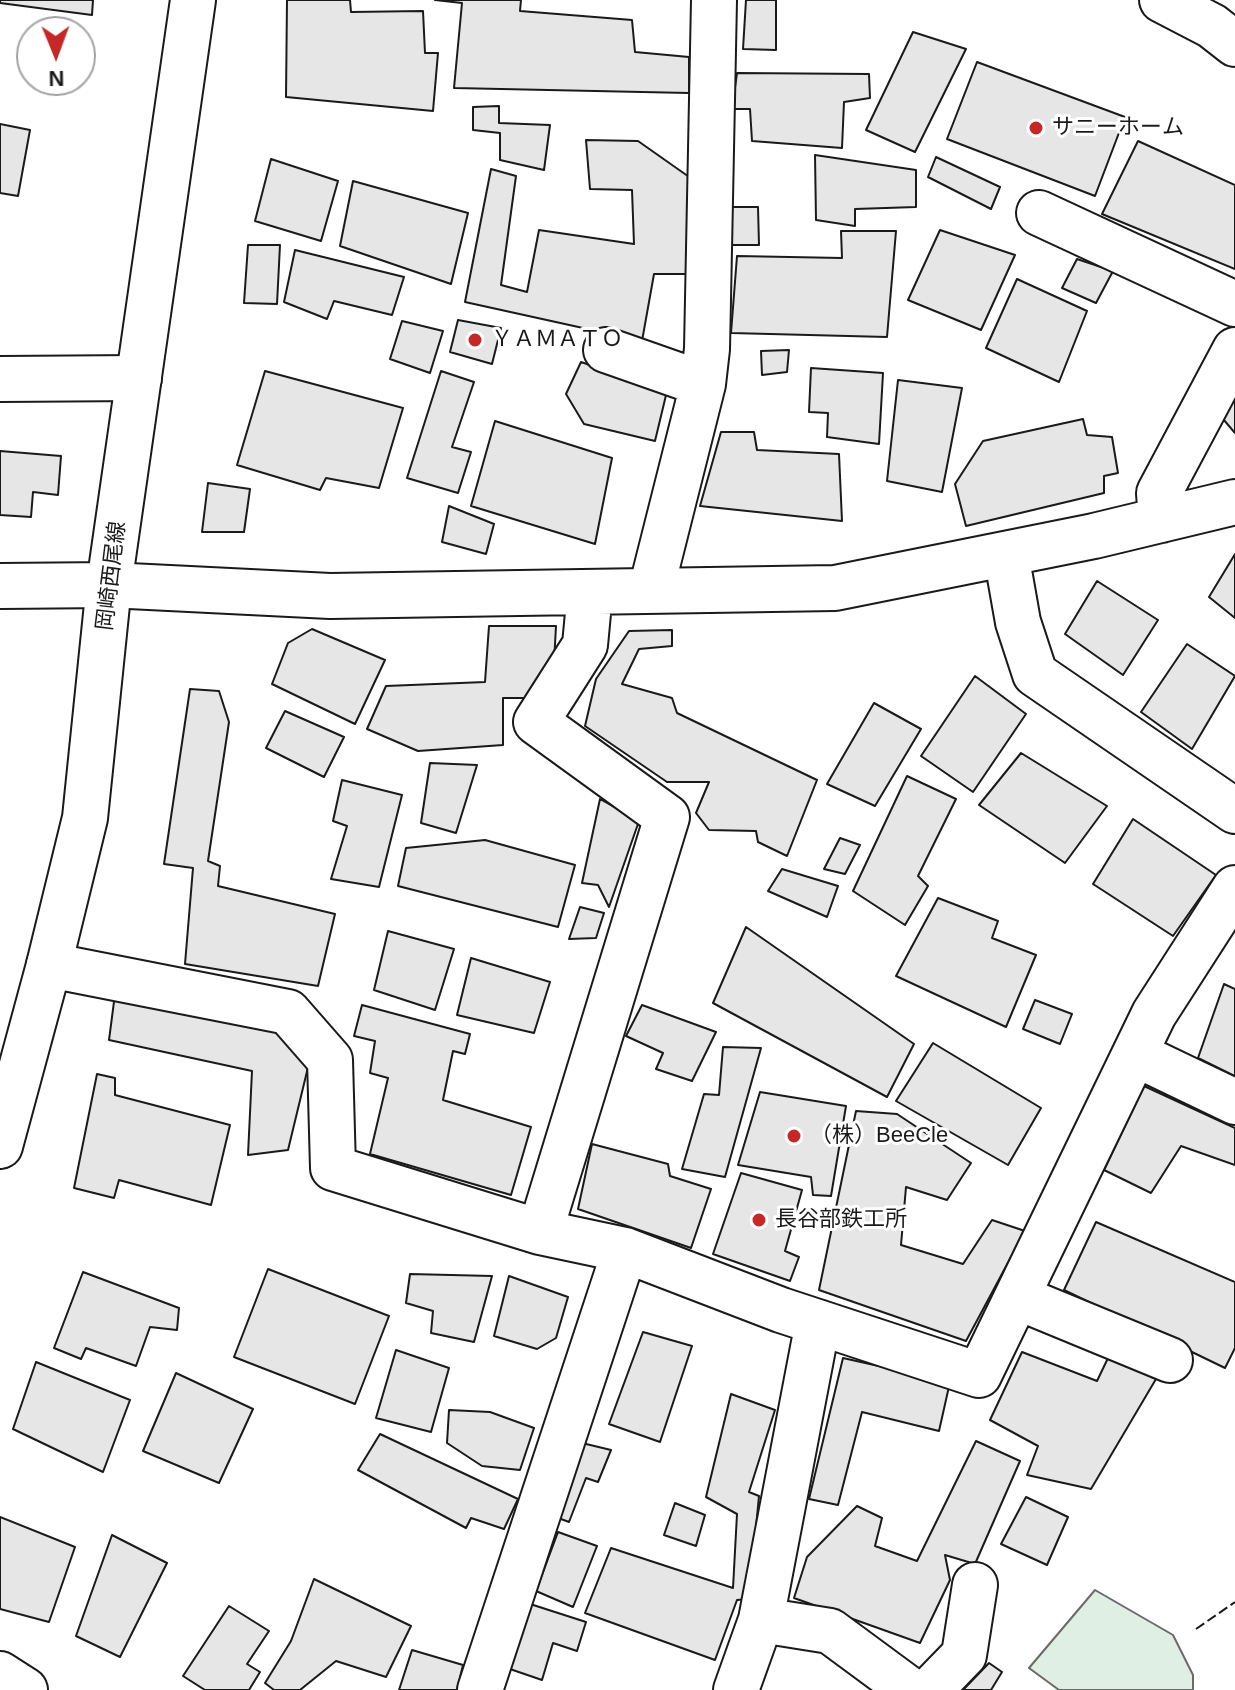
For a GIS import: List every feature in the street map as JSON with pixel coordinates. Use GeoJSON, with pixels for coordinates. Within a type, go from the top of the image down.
{"type":"FeatureCollection","features":[{"type":"Feature","properties":{"kind":"street","name":"岡崎西尾線"},"geometry":{"type":"LineString","coordinates":[[0,1146],[85,818],[109,585],[193,0]]}},
{"type":"Feature","properties":{"kind":"street"},"geometry":{"type":"LineString","coordinates":[[651,590],[703,384],[707,349],[714,0]]}},
{"type":"Feature","properties":{"kind":"street"},"geometry":{"type":"LineString","coordinates":[[1162,0],[1212,26],[1235,44]]}},
{"type":"Feature","properties":{"kind":"street"},"geometry":{"type":"LineString","coordinates":[[1039,213],[1235,304]]}},
{"type":"Feature","properties":{"kind":"street"},"geometry":{"type":"LineString","coordinates":[[606,350],[703,384]]}},
{"type":"Feature","properties":{"kind":"street"},"geometry":{"type":"LineString","coordinates":[[1161,520],[1159,493],[1235,350]]}},
{"type":"Feature","properties":{"kind":"street"},"geometry":{"type":"LineString","coordinates":[[0,379],[139,378]]}},
{"type":"Feature","properties":{"kind":"street"},"geometry":{"type":"LineString","coordinates":[[0,586],[109,585],[330,596],[835,588],[1006,554],[1235,502]]}},
{"type":"Feature","properties":{"kind":"street"},"geometry":{"type":"LineString","coordinates":[[1006,554],[1018,622],[1035,674],[1235,811]]}},
{"type":"Feature","properties":{"kind":"street"},"geometry":{"type":"LineString","coordinates":[[540,1232],[667,817],[536,722],[585,645],[590,592]]}},
{"type":"Feature","properties":{"kind":"street"},"geometry":{"type":"LineString","coordinates":[[49,965],[288,1012],[330,1060],[333,1168],[540,1232],[625,1250],[818,1322],[979,1375],[1154,1014],[1235,888]]}},
{"type":"Feature","properties":{"kind":"street"},"geometry":{"type":"LineString","coordinates":[[1135,1054],[1235,1102]]}},
{"type":"Feature","properties":{"kind":"street"},"geometry":{"type":"LineString","coordinates":[[480,1690],[625,1250]]}},
{"type":"Feature","properties":{"kind":"street"},"geometry":{"type":"LineString","coordinates":[[1017,1297],[1170,1360]]}},
{"type":"Feature","properties":{"kind":"street"},"geometry":{"type":"LineString","coordinates":[[736,1690],[761,1620],[818,1322]]}},
{"type":"Feature","properties":{"kind":"street"},"geometry":{"type":"LineString","coordinates":[[930,1690],[964,1655],[975,1585]]}},
{"type":"Feature","properties":{"kind":"street"},"geometry":{"type":"LineString","coordinates":[[761,1620],[830,1631],[910,1690]]}},
{"type":"Feature","properties":{"kind":"street"},"geometry":{"type":"LineString","coordinates":[[0,1674],[25,1690]]}},
{"type":"Feature","properties":{"kind":"green space"},"geometry":{"type":"Polygon","coordinates":[[[1095,1590],[1173,1635],[1193,1675],[1193,1690],[1059,1690],[1029,1668],[1095,1590]]]}},
{"type":"Feature","properties":{"kind":"building"},"geometry":{"type":"Polygon","coordinates":[[[0,0],[93,0],[92,15],[0,3],[0,0]]]}},
{"type":"Feature","properties":{"kind":"building"},"geometry":{"type":"Polygon","coordinates":[[[287,0],[350,0],[351,12],[423,11],[425,53],[438,53],[433,111],[286,97],[287,0]]]}},
{"type":"Feature","properties":{"kind":"building"},"geometry":{"type":"Polygon","coordinates":[[[435,0],[521,0],[520,11],[632,20],[635,52],[689,57],[689,93],[454,88],[462,3],[435,0]]]}},
{"type":"Feature","properties":{"kind":"building"},"geometry":{"type":"Polygon","coordinates":[[[746,0],[776,0],[776,50],[743,49],[746,0]]]}},
{"type":"Feature","properties":{"kind":"building"},"geometry":{"type":"Polygon","coordinates":[[[913,32],[966,49],[915,152],[866,130],[913,32]]]}},
{"type":"Feature","properties":{"kind":"building","name":"サニーホーム"},"geometry":{"type":"Polygon","coordinates":[[[977,62],[1125,117],[1095,196],[947,139],[977,62]]]}},
{"type":"Feature","properties":{"kind":"building"},"geometry":{"type":"Polygon","coordinates":[[[737,73],[869,74],[870,98],[844,102],[842,148],[752,141],[750,109],[732,109],[737,73]]]}},
{"type":"Feature","properties":{"kind":"building"},"geometry":{"type":"Polygon","coordinates":[[[499,106],[499,123],[550,125],[544,170],[500,160],[500,133],[473,130],[473,107],[499,106]]]}},
{"type":"Feature","properties":{"kind":"building"},"geometry":{"type":"Polygon","coordinates":[[[0,124],[30,130],[18,196],[0,193],[0,124]]]}},
{"type":"Feature","properties":{"kind":"building"},"geometry":{"type":"Polygon","coordinates":[[[586,140],[638,141],[692,179],[694,274],[654,274],[642,341],[465,302],[491,169],[516,176],[501,285],[527,292],[539,230],[634,244],[632,190],[590,189],[586,140]]]}},
{"type":"Feature","properties":{"kind":"building"},"geometry":{"type":"Polygon","coordinates":[[[1138,141],[1235,185],[1235,269],[1102,214],[1138,141]]]}},
{"type":"Feature","properties":{"kind":"building"},"geometry":{"type":"Polygon","coordinates":[[[815,155],[916,170],[916,207],[855,209],[855,226],[816,220],[815,155]]]}},
{"type":"Feature","properties":{"kind":"building"},"geometry":{"type":"Polygon","coordinates":[[[936,157],[1000,187],[991,209],[928,177],[936,157]]]}},
{"type":"Feature","properties":{"kind":"building"},"geometry":{"type":"Polygon","coordinates":[[[271,159],[338,181],[321,241],[255,221],[271,159]]]}},
{"type":"Feature","properties":{"kind":"building"},"geometry":{"type":"Polygon","coordinates":[[[353,181],[468,213],[451,284],[340,246],[353,181]]]}},
{"type":"Feature","properties":{"kind":"building"},"geometry":{"type":"Polygon","coordinates":[[[728,207],[758,207],[759,245],[730,245],[728,207]]]}},
{"type":"Feature","properties":{"kind":"building"},"geometry":{"type":"Polygon","coordinates":[[[940,230],[1015,255],[981,330],[908,300],[940,230]]]}},
{"type":"Feature","properties":{"kind":"building"},"geometry":{"type":"Polygon","coordinates":[[[841,231],[896,231],[887,337],[731,333],[737,256],[842,258],[841,231]]]}},
{"type":"Feature","properties":{"kind":"building"},"geometry":{"type":"Polygon","coordinates":[[[248,245],[280,245],[277,304],[244,303],[248,245]]]}},
{"type":"Feature","properties":{"kind":"building"},"geometry":{"type":"Polygon","coordinates":[[[295,250],[404,277],[392,315],[334,301],[327,319],[284,302],[295,250]]]}},
{"type":"Feature","properties":{"kind":"building"},"geometry":{"type":"Polygon","coordinates":[[[1077,259],[1113,271],[1096,303],[1062,288],[1077,259]]]}},
{"type":"Feature","properties":{"kind":"building"},"geometry":{"type":"Polygon","coordinates":[[[1017,279],[1087,311],[1059,382],[986,348],[1017,279]]]}},
{"type":"Feature","properties":{"kind":"building","name":"ＹＡＭＡＴＯ"},"geometry":{"type":"Polygon","coordinates":[[[458,320],[501,328],[492,364],[450,352],[458,320]]]}},
{"type":"Feature","properties":{"kind":"building"},"geometry":{"type":"Polygon","coordinates":[[[402,321],[443,331],[430,373],[390,359],[402,321]]]}},
{"type":"Feature","properties":{"kind":"building"},"geometry":{"type":"Polygon","coordinates":[[[789,350],[787,372],[762,375],[761,351],[789,350]]]}},
{"type":"Feature","properties":{"kind":"building"},"geometry":{"type":"Polygon","coordinates":[[[581,362],[667,391],[655,441],[584,424],[566,394],[581,362]]]}},
{"type":"Feature","properties":{"kind":"building"},"geometry":{"type":"Polygon","coordinates":[[[811,368],[883,373],[879,444],[827,437],[828,413],[809,412],[811,368]]]}},
{"type":"Feature","properties":{"kind":"building"},"geometry":{"type":"Polygon","coordinates":[[[265,371],[403,408],[379,488],[326,478],[320,490],[237,465],[265,371]]]}},
{"type":"Feature","properties":{"kind":"building"},"geometry":{"type":"Polygon","coordinates":[[[441,371],[474,382],[452,447],[471,452],[458,493],[407,478],[441,371]]]}},
{"type":"Feature","properties":{"kind":"building"},"geometry":{"type":"Polygon","coordinates":[[[898,380],[962,388],[942,492],[887,481],[898,380]]]}},
{"type":"Feature","properties":{"kind":"building"},"geometry":{"type":"Polygon","coordinates":[[[1235,399],[1235,433],[1218,413],[1235,399]]]}},
{"type":"Feature","properties":{"kind":"building"},"geometry":{"type":"Polygon","coordinates":[[[1083,419],[1087,435],[1112,437],[1118,473],[1104,476],[1104,493],[966,526],[955,484],[983,441],[1083,419]]]}},
{"type":"Feature","properties":{"kind":"building"},"geometry":{"type":"Polygon","coordinates":[[[495,421],[612,458],[595,544],[471,506],[495,421]]]}},
{"type":"Feature","properties":{"kind":"building"},"geometry":{"type":"Polygon","coordinates":[[[721,432],[754,432],[757,450],[839,454],[842,521],[700,506],[721,432]]]}},
{"type":"Feature","properties":{"kind":"building"},"geometry":{"type":"Polygon","coordinates":[[[0,451],[61,456],[58,495],[33,492],[31,517],[0,515],[0,451]]]}},
{"type":"Feature","properties":{"kind":"building"},"geometry":{"type":"Polygon","coordinates":[[[208,483],[250,489],[244,532],[202,532],[208,483]]]}},
{"type":"Feature","properties":{"kind":"building"},"geometry":{"type":"Polygon","coordinates":[[[449,506],[494,524],[486,554],[442,542],[449,506]]]}},
{"type":"Feature","properties":{"kind":"building"},"geometry":{"type":"Polygon","coordinates":[[[1235,554],[1235,618],[1209,597],[1235,554]]]}},
{"type":"Feature","properties":{"kind":"building"},"geometry":{"type":"Polygon","coordinates":[[[1097,581],[1158,620],[1123,675],[1065,634],[1097,581]]]}},
{"type":"Feature","properties":{"kind":"building"},"geometry":{"type":"Polygon","coordinates":[[[489,626],[556,626],[554,663],[531,698],[503,698],[503,745],[418,751],[367,729],[386,686],[485,682],[489,626]]]}},
{"type":"Feature","properties":{"kind":"building"},"geometry":{"type":"Polygon","coordinates":[[[312,629],[385,660],[355,724],[272,684],[288,643],[312,629]]]}},
{"type":"Feature","properties":{"kind":"building"},"geometry":{"type":"Polygon","coordinates":[[[672,630],[672,646],[639,649],[622,684],[672,698],[677,713],[817,780],[787,856],[758,842],[756,831],[709,830],[696,813],[709,782],[667,782],[585,726],[596,679],[629,631],[672,630]]]}},
{"type":"Feature","properties":{"kind":"building"},"geometry":{"type":"Polygon","coordinates":[[[1187,644],[1235,676],[1192,749],[1141,712],[1187,644]]]}},
{"type":"Feature","properties":{"kind":"building"},"geometry":{"type":"Polygon","coordinates":[[[975,676],[1026,714],[973,792],[921,756],[975,676]]]}},
{"type":"Feature","properties":{"kind":"building"},"geometry":{"type":"Polygon","coordinates":[[[190,689],[219,691],[229,722],[208,861],[220,866],[218,886],[335,914],[318,986],[185,964],[193,868],[164,864],[190,689]]]}},
{"type":"Feature","properties":{"kind":"building"},"geometry":{"type":"Polygon","coordinates":[[[874,703],[921,729],[875,806],[827,784],[874,703]]]}},
{"type":"Feature","properties":{"kind":"building"},"geometry":{"type":"Polygon","coordinates":[[[285,711],[344,737],[324,777],[266,748],[285,711]]]}},
{"type":"Feature","properties":{"kind":"building"},"geometry":{"type":"Polygon","coordinates":[[[1021,753],[1107,806],[1065,863],[979,805],[1021,753]]]}},
{"type":"Feature","properties":{"kind":"building"},"geometry":{"type":"Polygon","coordinates":[[[430,763],[477,765],[456,833],[421,823],[430,763]]]}},
{"type":"Feature","properties":{"kind":"building"},"geometry":{"type":"Polygon","coordinates":[[[907,776],[956,799],[918,876],[928,886],[905,925],[853,891],[907,776]]]}},
{"type":"Feature","properties":{"kind":"building"},"geometry":{"type":"Polygon","coordinates":[[[342,780],[402,795],[379,887],[331,879],[347,826],[333,821],[342,780]]]}},
{"type":"Feature","properties":{"kind":"building"},"geometry":{"type":"Polygon","coordinates":[[[600,799],[639,821],[609,907],[598,885],[582,883],[600,799]]]}},
{"type":"Feature","properties":{"kind":"building"},"geometry":{"type":"Polygon","coordinates":[[[1133,819],[1216,875],[1173,936],[1093,884],[1133,819]]]}},
{"type":"Feature","properties":{"kind":"building"},"geometry":{"type":"Polygon","coordinates":[[[840,838],[860,845],[845,874],[824,869],[840,838]]]}},
{"type":"Feature","properties":{"kind":"building"},"geometry":{"type":"Polygon","coordinates":[[[485,840],[575,865],[558,927],[398,886],[406,848],[485,840]]]}},
{"type":"Feature","properties":{"kind":"building"},"geometry":{"type":"Polygon","coordinates":[[[782,869],[838,886],[827,917],[768,891],[782,869]]]}},
{"type":"Feature","properties":{"kind":"building"},"geometry":{"type":"Polygon","coordinates":[[[938,898],[998,921],[992,938],[1036,955],[1006,1027],[896,976],[938,898]]]}},
{"type":"Feature","properties":{"kind":"building"},"geometry":{"type":"Polygon","coordinates":[[[580,907],[604,913],[596,938],[569,939],[580,907]]]}},
{"type":"Feature","properties":{"kind":"building"},"geometry":{"type":"Polygon","coordinates":[[[746,927],[914,1044],[887,1097],[713,1003],[746,927]]]}},
{"type":"Feature","properties":{"kind":"building"},"geometry":{"type":"Polygon","coordinates":[[[388,931],[454,949],[435,1010],[374,990],[388,931]]]}},
{"type":"Feature","properties":{"kind":"building"},"geometry":{"type":"Polygon","coordinates":[[[471,958],[550,982],[534,1033],[457,1015],[471,958]]]}},
{"type":"Feature","properties":{"kind":"building"},"geometry":{"type":"Polygon","coordinates":[[[1224,984],[1235,989],[1235,1076],[1198,1058],[1224,984]]]}},
{"type":"Feature","properties":{"kind":"building"},"geometry":{"type":"Polygon","coordinates":[[[115,994],[271,1022],[310,1059],[288,1150],[248,1155],[252,1071],[109,1040],[115,994]]]}},
{"type":"Feature","properties":{"kind":"building"},"geometry":{"type":"Polygon","coordinates":[[[1035,1000],[1072,1014],[1060,1044],[1023,1029],[1035,1000]]]}},
{"type":"Feature","properties":{"kind":"building"},"geometry":{"type":"Polygon","coordinates":[[[362,1005],[470,1034],[465,1054],[453,1051],[443,1100],[531,1127],[511,1195],[370,1154],[388,1078],[370,1073],[375,1041],[354,1036],[362,1005]]]}},
{"type":"Feature","properties":{"kind":"building"},"geometry":{"type":"Polygon","coordinates":[[[642,1005],[716,1032],[692,1081],[656,1069],[663,1053],[626,1036],[642,1005]]]}},
{"type":"Feature","properties":{"kind":"building"},"geometry":{"type":"Polygon","coordinates":[[[933,1043],[1041,1108],[1008,1165],[896,1101],[933,1043]]]}},
{"type":"Feature","properties":{"kind":"building"},"geometry":{"type":"Polygon","coordinates":[[[723,1047],[761,1048],[725,1177],[682,1169],[704,1094],[719,1095],[723,1047]]]}},
{"type":"Feature","properties":{"kind":"building"},"geometry":{"type":"Polygon","coordinates":[[[97,1074],[115,1078],[115,1095],[230,1125],[211,1205],[119,1180],[114,1198],[74,1188],[97,1074]]]}},
{"type":"Feature","properties":{"kind":"building"},"geometry":{"type":"Polygon","coordinates":[[[1144,1086],[1235,1128],[1235,1165],[1181,1146],[1151,1193],[1104,1170],[1144,1086]]]}},
{"type":"Feature","properties":{"kind":"building","name":"（株）BeeCle"},"geometry":{"type":"Polygon","coordinates":[[[760,1092],[846,1106],[831,1196],[813,1195],[811,1177],[738,1165],[760,1092]]]}},
{"type":"Feature","properties":{"kind":"building"},"geometry":{"type":"Polygon","coordinates":[[[856,1111],[897,1114],[971,1163],[947,1200],[906,1187],[901,1245],[963,1264],[992,1220],[1025,1231],[966,1341],[819,1290],[856,1111]]]}},
{"type":"Feature","properties":{"kind":"building"},"geometry":{"type":"Polygon","coordinates":[[[592,1144],[668,1164],[670,1176],[711,1189],[691,1248],[578,1209],[592,1144]]]}},
{"type":"Feature","properties":{"kind":"building","name":"長谷部鉄工所"},"geometry":{"type":"Polygon","coordinates":[[[741,1173],[802,1190],[785,1251],[799,1257],[790,1281],[713,1254],[741,1173]]]}},
{"type":"Feature","properties":{"kind":"building"},"geometry":{"type":"Polygon","coordinates":[[[1096,1222],[1235,1282],[1235,1348],[1225,1368],[1064,1290],[1096,1222]]]}},
{"type":"Feature","properties":{"kind":"building"},"geometry":{"type":"Polygon","coordinates":[[[268,1269],[389,1316],[355,1404],[234,1357],[268,1269]]]}},
{"type":"Feature","properties":{"kind":"building"},"geometry":{"type":"Polygon","coordinates":[[[83,1272],[179,1308],[177,1330],[150,1327],[136,1366],[86,1348],[81,1359],[54,1348],[83,1272]]]}},
{"type":"Feature","properties":{"kind":"building"},"geometry":{"type":"Polygon","coordinates":[[[410,1274],[492,1276],[474,1342],[431,1333],[433,1311],[406,1303],[410,1274]]]}},
{"type":"Feature","properties":{"kind":"building"},"geometry":{"type":"Polygon","coordinates":[[[509,1276],[568,1297],[556,1338],[537,1349],[494,1336],[509,1276]]]}},
{"type":"Feature","properties":{"kind":"building"},"geometry":{"type":"Polygon","coordinates":[[[643,1332],[692,1346],[660,1442],[609,1424],[643,1332]]]}},
{"type":"Feature","properties":{"kind":"building"},"geometry":{"type":"Polygon","coordinates":[[[396,1350],[449,1368],[431,1432],[376,1418],[396,1350]]]}},
{"type":"Feature","properties":{"kind":"building"},"geometry":{"type":"Polygon","coordinates":[[[1022,1352],[1097,1381],[1109,1356],[1156,1379],[1091,1489],[1027,1475],[1038,1446],[990,1420],[1022,1352]]]}},
{"type":"Feature","properties":{"kind":"building"},"geometry":{"type":"Polygon","coordinates":[[[843,1358],[950,1382],[939,1431],[862,1412],[838,1505],[809,1499],[843,1358]]]}},
{"type":"Feature","properties":{"kind":"building"},"geometry":{"type":"Polygon","coordinates":[[[36,1362],[130,1400],[103,1472],[13,1429],[36,1362]]]}},
{"type":"Feature","properties":{"kind":"building"},"geometry":{"type":"Polygon","coordinates":[[[176,1373],[253,1409],[219,1483],[143,1451],[176,1373]]]}},
{"type":"Feature","properties":{"kind":"building"},"geometry":{"type":"Polygon","coordinates":[[[731,1394],[775,1410],[749,1492],[759,1496],[749,1599],[737,1600],[715,1660],[585,1613],[611,1548],[733,1588],[737,1514],[706,1497],[731,1394]]]}},
{"type":"Feature","properties":{"kind":"building"},"geometry":{"type":"Polygon","coordinates":[[[449,1410],[490,1412],[534,1428],[520,1470],[482,1466],[447,1443],[449,1410]]]}},
{"type":"Feature","properties":{"kind":"building"},"geometry":{"type":"Polygon","coordinates":[[[380,1434],[518,1499],[504,1529],[471,1518],[466,1528],[358,1470],[380,1434]]]}},
{"type":"Feature","properties":{"kind":"building"},"geometry":{"type":"Polygon","coordinates":[[[976,1441],[1020,1461],[975,1564],[945,1555],[950,1580],[920,1643],[794,1598],[807,1557],[857,1506],[882,1518],[875,1546],[917,1561],[976,1441]]]}},
{"type":"Feature","properties":{"kind":"building"},"geometry":{"type":"Polygon","coordinates":[[[582,1443],[611,1450],[598,1482],[586,1478],[569,1522],[553,1516],[582,1443]]]}},
{"type":"Feature","properties":{"kind":"building"},"geometry":{"type":"Polygon","coordinates":[[[1026,1497],[1068,1517],[1047,1565],[1001,1544],[1026,1497]]]}},
{"type":"Feature","properties":{"kind":"building"},"geometry":{"type":"Polygon","coordinates":[[[675,1503],[705,1515],[696,1546],[664,1535],[675,1503]]]}},
{"type":"Feature","properties":{"kind":"building"},"geometry":{"type":"Polygon","coordinates":[[[0,1517],[75,1547],[49,1622],[0,1609],[0,1517]]]}},
{"type":"Feature","properties":{"kind":"building"},"geometry":{"type":"Polygon","coordinates":[[[558,1532],[597,1546],[573,1607],[536,1591],[558,1532]]]}},
{"type":"Feature","properties":{"kind":"building"},"geometry":{"type":"Polygon","coordinates":[[[112,1535],[167,1563],[120,1657],[76,1636],[112,1535]]]}},
{"type":"Feature","properties":{"kind":"building"},"geometry":{"type":"Polygon","coordinates":[[[314,1579],[411,1626],[386,1677],[336,1661],[300,1690],[274,1690],[265,1683],[291,1641],[314,1579]]]}},
{"type":"Feature","properties":{"kind":"building"},"geometry":{"type":"Polygon","coordinates":[[[527,1603],[586,1622],[577,1651],[553,1643],[542,1680],[507,1668],[527,1603]]]}},
{"type":"Feature","properties":{"kind":"building"},"geometry":{"type":"Polygon","coordinates":[[[229,1606],[269,1631],[247,1664],[260,1672],[249,1690],[205,1690],[183,1676],[229,1606]]]}},
{"type":"Feature","properties":{"kind":"building"},"geometry":{"type":"Polygon","coordinates":[[[412,1650],[463,1665],[457,1690],[399,1690],[412,1650]]]}},
{"type":"Feature","properties":{"kind":"building"},"geometry":{"type":"Polygon","coordinates":[[[989,1663],[1002,1672],[991,1690],[963,1690],[989,1663]]]}},
{"type":"Feature","properties":{"kind":"fence"},"geometry":{"type":"LineString","coordinates":[[1196,1629],[1235,1602]]}},
{"type":"Feature","properties":{"kind":"place","name":"サニーホーム"},"geometry":{"type":"Point","coordinates":[1036,128]}},
{"type":"Feature","properties":{"kind":"place","name":"ＹＡＭＡＴＯ"},"geometry":{"type":"Point","coordinates":[475,340]}},
{"type":"Feature","properties":{"kind":"place","name":"（株）BeeCle"},"geometry":{"type":"Point","coordinates":[794,1136]}},
{"type":"Feature","properties":{"kind":"place","name":"長谷部鉄工所"},"geometry":{"type":"Point","coordinates":[759,1220]}}]}
